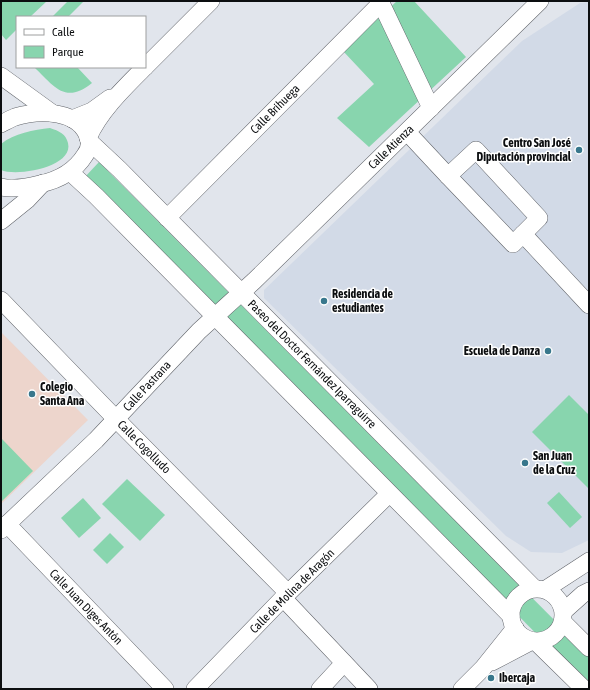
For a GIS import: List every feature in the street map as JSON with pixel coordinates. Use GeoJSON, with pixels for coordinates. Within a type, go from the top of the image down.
{"type":"FeatureCollection","features":[{"type":"Feature","properties":{"kind":"street"},"geometry":{"type":"LineString","coordinates":[[146,66],[210,1]]}},
{"type":"Feature","properties":{"kind":"street","name":"Calle Atienza"},"geometry":{"type":"LineString","coordinates":[[242,293],[540,1]]}},
{"type":"Feature","properties":{"kind":"street"},"geometry":{"type":"LineString","coordinates":[[380,2],[431,108]]}},
{"type":"Feature","properties":{"kind":"street","name":"Calle Brihuega"},"geometry":{"type":"LineString","coordinates":[[167,218],[380,2]]}},
{"type":"Feature","properties":{"kind":"street"},"geometry":{"type":"LineString","coordinates":[[1,187],[22,188],[61,177],[70,172],[82,160],[88,151],[92,130],[103,114],[144,68]]}},
{"type":"Feature","properties":{"kind":"street"},"geometry":{"type":"LineString","coordinates":[[1,76],[52,113],[72,119],[92,110],[130,82]]}},
{"type":"Feature","properties":{"kind":"street"},"geometry":{"type":"LineString","coordinates":[[1,124],[13,118],[25,115],[52,113]]}},
{"type":"Feature","properties":{"kind":"street","name":"Paseo del Doctor Fernández Iparraguirre"},"geometry":{"type":"LineString","coordinates":[[72,119],[85,131],[89,140],[540,589]]}},
{"type":"Feature","properties":{"kind":"street"},"geometry":{"type":"LineString","coordinates":[[407,132],[448,176],[513,244],[539,218],[476,150],[448,176]]}},
{"type":"Feature","properties":{"kind":"street"},"geometry":{"type":"LineString","coordinates":[[70,172],[96,196],[389,494],[513,622],[524,638],[534,641],[584,689]]}},
{"type":"Feature","properties":{"kind":"street"},"geometry":{"type":"LineString","coordinates":[[1,221],[26,200],[43,183]]}},
{"type":"Feature","properties":{"kind":"street"},"geometry":{"type":"LineString","coordinates":[[522,234],[589,305]]}},
{"type":"Feature","properties":{"kind":"street","name":"Calle Pastrana"},"geometry":{"type":"LineString","coordinates":[[4,527],[62,473],[116,419],[198,331],[242,293]]}},
{"type":"Feature","properties":{"kind":"street","name":"Calle Cogolludo"},"geometry":{"type":"LineString","coordinates":[[1,300],[286,595],[368,689]]}},
{"type":"Feature","properties":{"kind":"street","name":"Calle de Molina de Aragón"},"geometry":{"type":"LineString","coordinates":[[195,689],[286,595],[389,494]]}},
{"type":"Feature","properties":{"kind":"street","name":"Calle Juan Diges Antón"},"geometry":{"type":"LineString","coordinates":[[4,527],[165,689]]}},
{"type":"Feature","properties":{"kind":"street"},"geometry":{"type":"LineString","coordinates":[[468,687],[483,668],[513,622],[512,607],[516,598],[524,592],[540,589],[589,561]]}},
{"type":"Feature","properties":{"kind":"street"},"geometry":{"type":"LineString","coordinates":[[540,589],[558,598],[563,617],[589,648]]}},
{"type":"Feature","properties":{"kind":"street"},"geometry":{"type":"LineString","coordinates":[[483,668],[501,657],[534,641],[546,640],[555,635],[560,630],[563,617],[583,594],[589,591]]}},
{"type":"Feature","properties":{"kind":"street"},"geometry":{"type":"LineString","coordinates":[[320,689],[344,663]]}},
{"type":"Feature","properties":{"kind":"shaded area"},"geometry":{"type":"Polygon","coordinates":[[[589,2],[589,540],[562,553],[531,552],[506,536],[264,298],[264,290],[522,41],[580,3],[589,2]]]}},
{"type":"Feature","properties":{"kind":"shaded area","name":"Colegio Santa Ana"},"geometry":{"type":"Polygon","coordinates":[[[1,332],[88,420],[1,504],[1,332]]]}},
{"type":"Feature","properties":{"kind":"green space"},"geometry":{"type":"Polygon","coordinates":[[[1,1],[47,1],[31,16],[16,16],[16,30],[6,40],[1,34],[1,1]]]}},
{"type":"Feature","properties":{"kind":"green space"},"geometry":{"type":"Polygon","coordinates":[[[68,1],[84,1],[69,16],[53,16],[68,1]]]}},
{"type":"Feature","properties":{"kind":"green space"},"geometry":{"type":"Polygon","coordinates":[[[397,1],[414,1],[466,57],[369,147],[337,118],[374,84],[343,51],[397,1]]]}},
{"type":"Feature","properties":{"kind":"green space"},"geometry":{"type":"Polygon","coordinates":[[[35,68],[78,68],[92,83],[83,89],[67,93],[60,90],[35,68]]]}},
{"type":"Feature","properties":{"kind":"green space"},"geometry":{"type":"Polygon","coordinates":[[[50,128],[62,133],[66,137],[68,151],[62,158],[54,164],[31,171],[9,172],[1,170],[1,144],[18,135],[50,128]]]}},
{"type":"Feature","properties":{"kind":"green space"},"geometry":{"type":"Polygon","coordinates":[[[99,162],[589,655],[589,687],[84,178],[99,162]]]}},
{"type":"Feature","properties":{"kind":"green space"},"geometry":{"type":"Polygon","coordinates":[[[569,395],[589,415],[589,489],[532,432],[569,395]]]}},
{"type":"Feature","properties":{"kind":"green space"},"geometry":{"type":"Polygon","coordinates":[[[1,438],[33,471],[1,502],[1,438]]]}},
{"type":"Feature","properties":{"kind":"green space"},"geometry":{"type":"Polygon","coordinates":[[[127,479],[165,515],[140,541],[102,504],[127,479]]]}},
{"type":"Feature","properties":{"kind":"green space"},"geometry":{"type":"Polygon","coordinates":[[[559,492],[582,517],[570,528],[547,503],[559,492]]]}},
{"type":"Feature","properties":{"kind":"green space"},"geometry":{"type":"Polygon","coordinates":[[[83,498],[101,518],[79,538],[61,518],[83,498]]]}},
{"type":"Feature","properties":{"kind":"green space"},"geometry":{"type":"Polygon","coordinates":[[[110,533],[124,547],[107,564],[93,550],[110,533]]]}},
{"type":"Feature","properties":{"kind":"place","name":"Centro San José Diputación provincial"},"geometry":{"type":"Point","coordinates":[579,150]}},
{"type":"Feature","properties":{"kind":"place","name":"Residencia de estudiantes"},"geometry":{"type":"Point","coordinates":[324,301]}},
{"type":"Feature","properties":{"kind":"place","name":"Escuela de Danza"},"geometry":{"type":"Point","coordinates":[548,351]}},
{"type":"Feature","properties":{"kind":"place","name":"Colegio Santa Ana"},"geometry":{"type":"Point","coordinates":[32,394]}},
{"type":"Feature","properties":{"kind":"place","name":"San Juan de la Cruz"},"geometry":{"type":"Point","coordinates":[525,463]}},
{"type":"Feature","properties":{"kind":"place","name":"Ibercaja"},"geometry":{"type":"Point","coordinates":[491,678]}}]}
